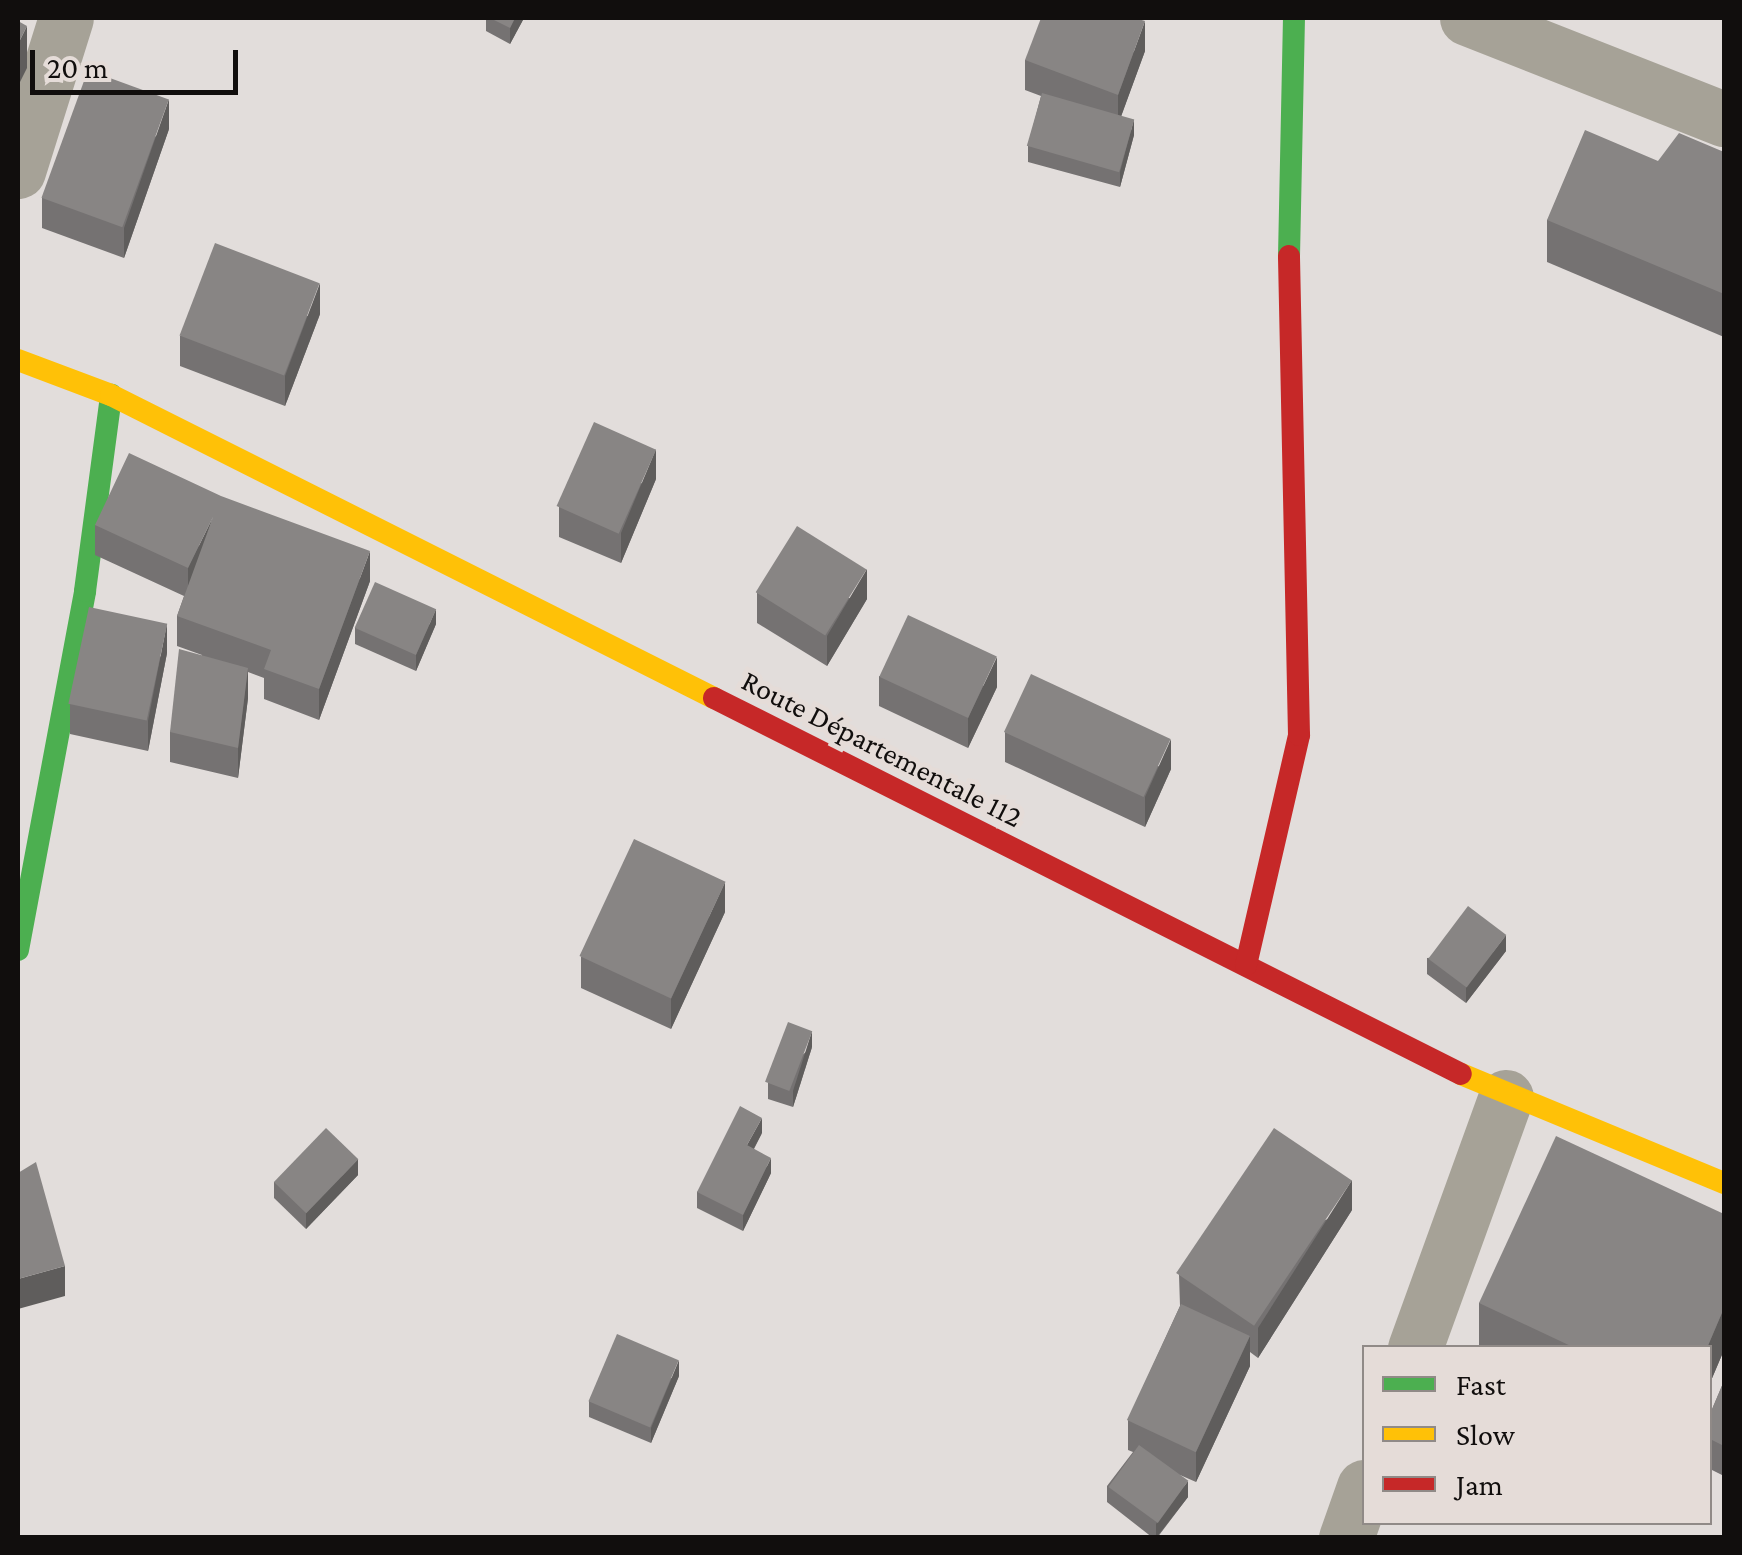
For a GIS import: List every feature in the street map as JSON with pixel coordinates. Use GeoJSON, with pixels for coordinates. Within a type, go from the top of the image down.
{"type":"FeatureCollection","features":[{"type":"Feature","properties":{"kind":"main road"},"geometry":{"type":"LineString","coordinates":[[1246,965],[1299,734],[1288,297],[1294,18]]}},
{"type":"Feature","properties":{"kind":"main road","name":"Route Départementale 112"},"geometry":{"type":"LineString","coordinates":[[18,360],[111,395],[1506,1097],[1724,1183]]}},
{"type":"Feature","properties":{"kind":"main road"},"geometry":{"type":"LineString","coordinates":[[18,950],[85,591],[111,395]]}},
{"type":"Feature","properties":{"kind":"street"},"geometry":{"type":"LineString","coordinates":[[18,171],[66,18]]}},
{"type":"Feature","properties":{"kind":"street"},"geometry":{"type":"LineString","coordinates":[[1467,18],[1724,119]]}},
{"type":"Feature","properties":{"kind":"street"},"geometry":{"type":"LineString","coordinates":[[1416,1345],[1506,1097]]}},
{"type":"Feature","properties":{"kind":"street"},"geometry":{"type":"LineString","coordinates":[[1346,1538],[1362,1494]]}},
{"type":"Feature","properties":{"kind":"building"},"geometry":{"type":"Polygon","coordinates":[[[490,18],[515,18],[510,28],[490,18]]]}},
{"type":"Feature","properties":{"kind":"building"},"geometry":{"type":"Polygon","coordinates":[[[1041,18],[1145,21],[1118,95],[1025,60],[1041,18]]]}},
{"type":"Feature","properties":{"kind":"building"},"geometry":{"type":"Polygon","coordinates":[[[18,21],[27,26],[18,44],[18,21]]]}},
{"type":"Feature","properties":{"kind":"building"},"geometry":{"type":"Polygon","coordinates":[[[88,70],[169,99],[122,227],[41,198],[88,70]]]}},
{"type":"Feature","properties":{"kind":"building"},"geometry":{"type":"Polygon","coordinates":[[[1042,93],[1134,119],[1119,172],[1027,146],[1042,93]]]}},
{"type":"Feature","properties":{"kind":"building"},"geometry":{"type":"Polygon","coordinates":[[[1585,130],[1658,161],[1679,133],[1724,152],[1724,294],[1547,220],[1585,130]]]}},
{"type":"Feature","properties":{"kind":"building"},"geometry":{"type":"Polygon","coordinates":[[[215,243],[320,283],[284,376],[180,335],[215,243]]]}},
{"type":"Feature","properties":{"kind":"building"},"geometry":{"type":"Polygon","coordinates":[[[594,422],[656,450],[619,534],[557,506],[594,422]]]}},
{"type":"Feature","properties":{"kind":"building"},"geometry":{"type":"Polygon","coordinates":[[[129,453],[221,496],[370,551],[319,689],[264,669],[271,650],[177,616],[213,517],[188,568],[95,525],[129,453]]]}},
{"type":"Feature","properties":{"kind":"building"},"geometry":{"type":"Polygon","coordinates":[[[797,526],[867,569],[825,636],[756,592],[797,526]]]}},
{"type":"Feature","properties":{"kind":"building"},"geometry":{"type":"Polygon","coordinates":[[[375,582],[436,609],[416,655],[355,628],[375,582]]]}},
{"type":"Feature","properties":{"kind":"building"},"geometry":{"type":"Polygon","coordinates":[[[89,607],[167,624],[147,720],[68,704],[89,607]]]}},
{"type":"Feature","properties":{"kind":"building"},"geometry":{"type":"Polygon","coordinates":[[[908,615],[997,656],[968,718],[879,677],[908,615]]]}},
{"type":"Feature","properties":{"kind":"building"},"geometry":{"type":"Polygon","coordinates":[[[179,649],[248,668],[238,748],[170,732],[179,649]]]}},
{"type":"Feature","properties":{"kind":"building"},"geometry":{"type":"Polygon","coordinates":[[[1031,674],[1171,739],[1144,797],[1004,732],[1031,674]]]}},
{"type":"Feature","properties":{"kind":"building"},"geometry":{"type":"Polygon","coordinates":[[[634,839],[726,882],[671,999],[579,956],[634,839]]]}},
{"type":"Feature","properties":{"kind":"building"},"geometry":{"type":"Polygon","coordinates":[[[1468,906],[1506,935],[1467,988],[1428,959],[1468,906]]]}},
{"type":"Feature","properties":{"kind":"building"},"geometry":{"type":"Polygon","coordinates":[[[788,1022],[812,1031],[789,1091],[765,1082],[788,1022]]]}},
{"type":"Feature","properties":{"kind":"building"},"geometry":{"type":"Polygon","coordinates":[[[740,1106],[762,1118],[747,1145],[771,1158],[743,1215],[697,1192],[740,1106]]]}},
{"type":"Feature","properties":{"kind":"building"},"geometry":{"type":"Polygon","coordinates":[[[326,1128],[358,1159],[306,1213],[274,1182],[326,1128]]]}},
{"type":"Feature","properties":{"kind":"building"},"geometry":{"type":"Polygon","coordinates":[[[1274,1128],[1352,1181],[1254,1326],[1176,1273],[1274,1128]]]}},
{"type":"Feature","properties":{"kind":"building"},"geometry":{"type":"Polygon","coordinates":[[[1556,1136],[1724,1214],[1724,1308],[1708,1345],[1569,1345],[1479,1303],[1556,1136]]]}},
{"type":"Feature","properties":{"kind":"building"},"geometry":{"type":"Polygon","coordinates":[[[36,1162],[65,1266],[18,1279],[18,1173],[36,1162]]]}},
{"type":"Feature","properties":{"kind":"building"},"geometry":{"type":"Polygon","coordinates":[[[1181,1304],[1250,1336],[1196,1452],[1127,1420],[1181,1304]]]}},
{"type":"Feature","properties":{"kind":"building"},"geometry":{"type":"Polygon","coordinates":[[[617,1334],[679,1360],[650,1427],[588,1401],[617,1334]]]}},
{"type":"Feature","properties":{"kind":"building"},"geometry":{"type":"Polygon","coordinates":[[[1724,1381],[1724,1446],[1712,1440],[1712,1409],[1724,1381]]]}},
{"type":"Feature","properties":{"kind":"building"},"geometry":{"type":"Polygon","coordinates":[[[1139,1445],[1188,1481],[1158,1523],[1108,1487],[1139,1445]]]}},
{"type":"Feature","properties":{"kind":"traffic: fast"},"geometry":{"type":"LineString","coordinates":[[1289,256],[1294,18]]}},
{"type":"Feature","properties":{"kind":"traffic: fast"},"geometry":{"type":"LineString","coordinates":[[18,950],[85,591],[111,395]]}},
{"type":"Feature","properties":{"kind":"traffic: slow"},"geometry":{"type":"LineString","coordinates":[[18,360],[111,395],[714,698]]}},
{"type":"Feature","properties":{"kind":"traffic: slow"},"geometry":{"type":"LineString","coordinates":[[1461,1074],[1724,1183]]}},
{"type":"Feature","properties":{"kind":"traffic: jam"},"geometry":{"type":"LineString","coordinates":[[1246,965],[1299,735],[1289,256]]}},
{"type":"Feature","properties":{"kind":"traffic: jam"},"geometry":{"type":"LineString","coordinates":[[714,698],[1461,1074]]}}]}
